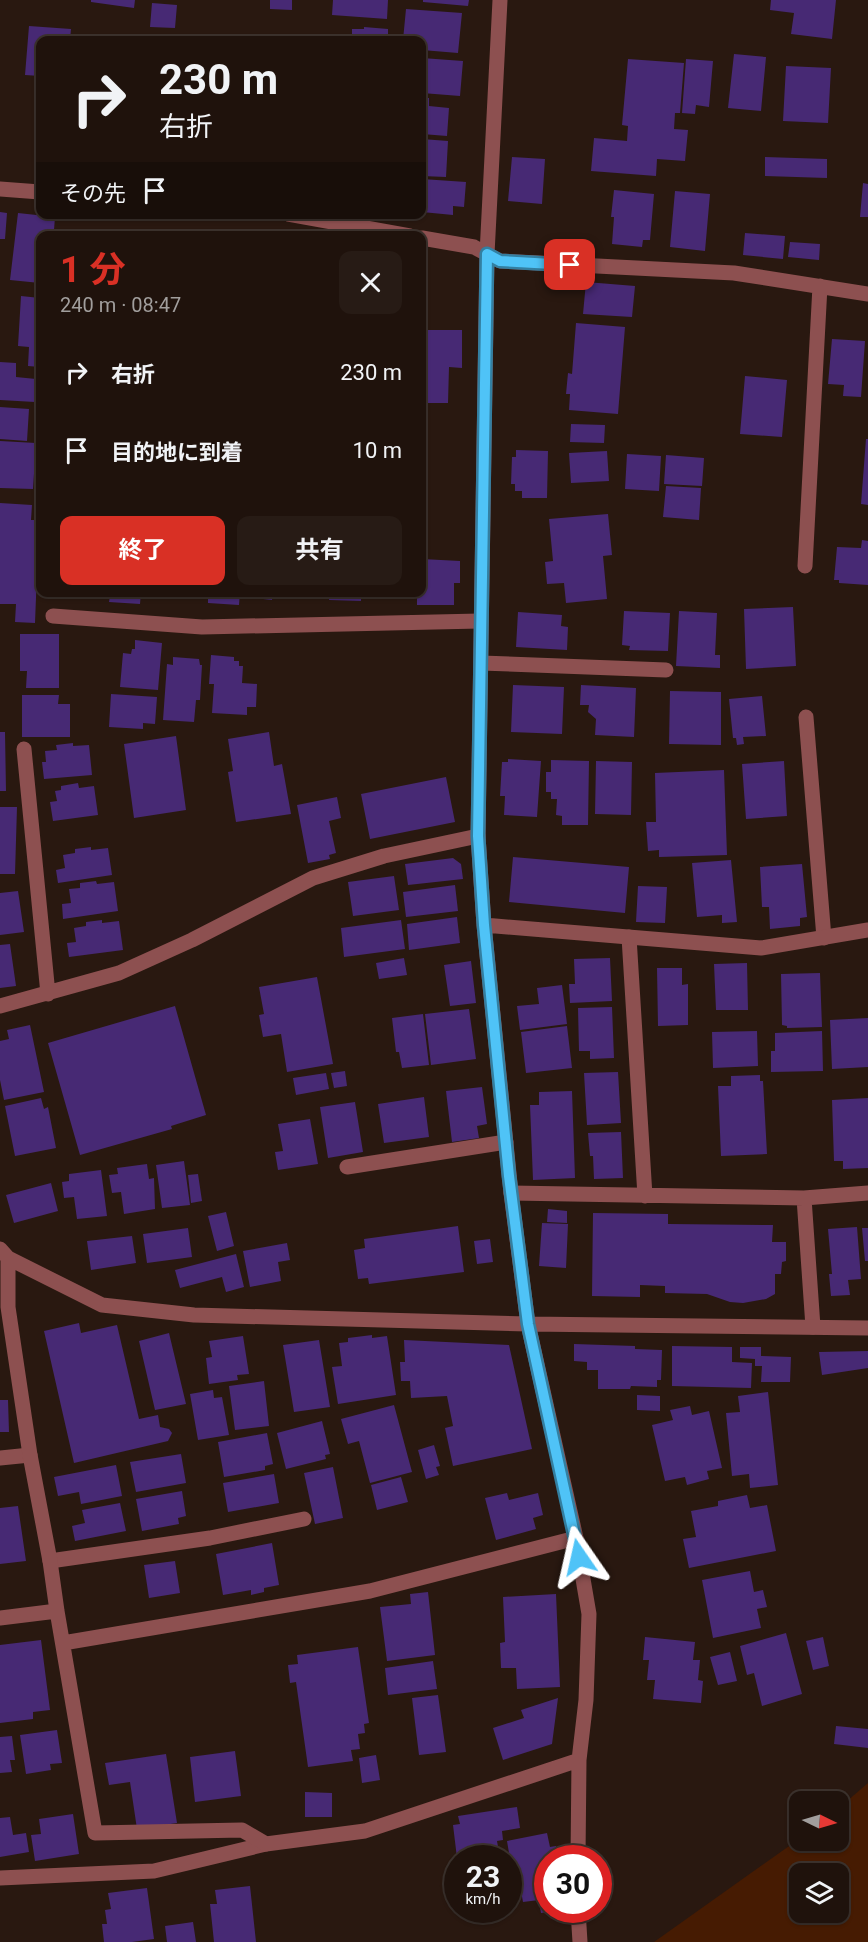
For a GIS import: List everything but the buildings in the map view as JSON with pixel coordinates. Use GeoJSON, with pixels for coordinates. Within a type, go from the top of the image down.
{"type":"FeatureCollection","features":[{"type":"Feature","properties":{"kind":"street"},"geometry":{"type":"LineString","coordinates":[[500,0],[487,254],[478,836],[484,925],[511,1193],[528,1324],[576,1538],[589,1614],[586,1700],[579,1760],[578,1845]]}},
{"type":"Feature","properties":{"kind":"street"},"geometry":{"type":"LineString","coordinates":[[0,189],[36,192]]}},
{"type":"Feature","properties":{"kind":"street"},"geometry":{"type":"LineString","coordinates":[[316,219],[382,231]]}},
{"type":"Feature","properties":{"kind":"street"},"geometry":{"type":"LineString","coordinates":[[426,239],[474,247],[500,261],[734,273],[868,294]]}},
{"type":"Feature","properties":{"kind":"street"},"geometry":{"type":"LineString","coordinates":[[805,566],[820,286]]}},
{"type":"Feature","properties":{"kind":"street"},"geometry":{"type":"LineString","coordinates":[[53,616],[202,627],[480,621]]}},
{"type":"Feature","properties":{"kind":"street"},"geometry":{"type":"LineString","coordinates":[[481,663],[666,670]]}},
{"type":"Feature","properties":{"kind":"street"},"geometry":{"type":"LineString","coordinates":[[806,717],[824,938]]}},
{"type":"Feature","properties":{"kind":"street"},"geometry":{"type":"LineString","coordinates":[[24,749],[48,994]]}},
{"type":"Feature","properties":{"kind":"street"},"geometry":{"type":"LineString","coordinates":[[0,1006],[119,973],[192,940],[313,878],[384,856],[478,836]]}},
{"type":"Feature","properties":{"kind":"street"},"geometry":{"type":"LineString","coordinates":[[484,925],[761,948],[868,930]]}},
{"type":"Feature","properties":{"kind":"street"},"geometry":{"type":"LineString","coordinates":[[629,937],[645,1196]]}},
{"type":"Feature","properties":{"kind":"street"},"geometry":{"type":"LineString","coordinates":[[347,1167],[506,1142]]}},
{"type":"Feature","properties":{"kind":"street"},"geometry":{"type":"LineString","coordinates":[[511,1193],[804,1198],[868,1193]]}},
{"type":"Feature","properties":{"kind":"street"},"geometry":{"type":"LineString","coordinates":[[804,1198],[813,1327]]}},
{"type":"Feature","properties":{"kind":"street"},"geometry":{"type":"LineString","coordinates":[[4,1253],[102,1305],[194,1315],[528,1324],[868,1328]]}},
{"type":"Feature","properties":{"kind":"street"},"geometry":{"type":"LineString","coordinates":[[4,1253],[8,1307],[30,1455],[95,1833],[242,1830],[266,1844]]}},
{"type":"Feature","properties":{"kind":"street"},"geometry":{"type":"LineString","coordinates":[[0,1458],[30,1455]]}},
{"type":"Feature","properties":{"kind":"street"},"geometry":{"type":"LineString","coordinates":[[50,1561],[210,1538],[304,1519]]}},
{"type":"Feature","properties":{"kind":"street"},"geometry":{"type":"LineString","coordinates":[[63,1643],[370,1591],[576,1538]]}},
{"type":"Feature","properties":{"kind":"street"},"geometry":{"type":"LineString","coordinates":[[0,1618],[57,1611]]}},
{"type":"Feature","properties":{"kind":"street"},"geometry":{"type":"LineString","coordinates":[[0,1878],[154,1871],[266,1844],[364,1831],[579,1760]]}},
{"type":"Feature","properties":{"kind":"street"},"geometry":{"type":"LineString","coordinates":[[579,1923],[580,1942]]}},
{"type":"Feature","properties":{"kind":"shaded area"},"geometry":{"type":"Polygon","coordinates":[[[868,1783],[868,1942],[654,1942],[789,1846],[789,1851],[849,1851],[849,1799],[868,1783]]]}},
{"type":"Feature","properties":{"kind":"route"},"geometry":{"type":"LineString","coordinates":[[570,265],[500,261],[487,254],[478,836],[484,925],[509,1176],[528,1324],[579,1557]]}}]}
